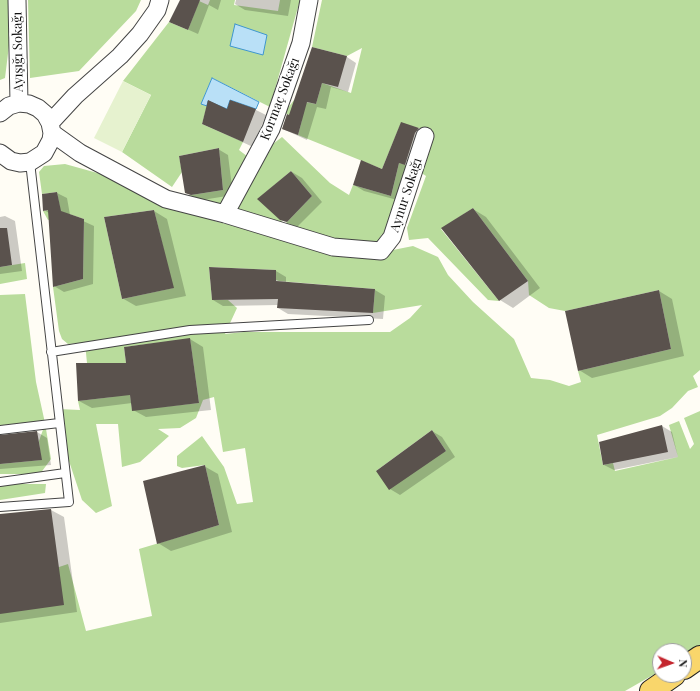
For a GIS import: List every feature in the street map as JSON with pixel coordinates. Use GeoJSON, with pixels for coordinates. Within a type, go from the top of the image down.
{"type":"FeatureCollection","features":[{"type":"Feature","properties":{"kind":"main road"},"geometry":{"type":"LineString","coordinates":[[651,691],[662,683]]}},
{"type":"Feature","properties":{"kind":"street","name":"Ayışığı Sokağı"},"geometry":{"type":"LineString","coordinates":[[17,0],[19,103]]}},
{"type":"Feature","properties":{"kind":"street"},"geometry":{"type":"LineString","coordinates":[[51,128],[75,96],[120,56],[140,34],[157,10],[160,0]]}},
{"type":"Feature","properties":{"kind":"street","name":"Kormaç Sokağı"},"geometry":{"type":"LineString","coordinates":[[225,214],[271,128],[301,43],[309,0]]}},
{"type":"Feature","properties":{"kind":"street"},"geometry":{"type":"LineString","coordinates":[[38,108],[75,96]]}},
{"type":"Feature","properties":{"kind":"street"},"geometry":{"type":"LineString","coordinates":[[0,112],[9,106],[19,103],[29,104],[38,108],[45,114],[51,128],[51,140],[37,157]]}},
{"type":"Feature","properties":{"kind":"street"},"geometry":{"type":"LineString","coordinates":[[51,128],[80,153],[166,199],[225,214]]}},
{"type":"Feature","properties":{"kind":"street","name":"Aynur Sokağı"},"geometry":{"type":"LineString","coordinates":[[225,214],[333,247],[381,250],[392,237],[425,136]]}},
{"type":"Feature","properties":{"kind":"street"},"geometry":{"type":"LineString","coordinates":[[0,153],[11,161],[20,163],[37,157],[80,153]]}},
{"type":"Feature","properties":{"kind":"lane"},"geometry":{"type":"LineString","coordinates":[[0,507],[69,502],[51,352],[37,157]]}},
{"type":"Feature","properties":{"kind":"lane"},"geometry":{"type":"LineString","coordinates":[[51,352],[190,330],[369,320]]}},
{"type":"Feature","properties":{"kind":"lane"},"geometry":{"type":"LineString","coordinates":[[0,430],[59,423]]}},
{"type":"Feature","properties":{"kind":"lane"},"geometry":{"type":"LineString","coordinates":[[0,482],[65,473]]}},
{"type":"Feature","properties":{"kind":"green space"},"geometry":{"type":"Polygon","coordinates":[[[0,0],[11,0],[11,29],[5,78],[0,80],[0,0]]]}},
{"type":"Feature","properties":{"kind":"green space"},"geometry":{"type":"Polygon","coordinates":[[[28,0],[141,0],[136,11],[79,71],[30,78],[28,0]]]}},
{"type":"Feature","properties":{"kind":"green space"},"geometry":{"type":"Polygon","coordinates":[[[210,0],[235,0],[234,5],[278,11],[280,0],[300,0],[270,107],[212,78],[201,104],[207,106],[202,124],[243,142],[239,150],[252,160],[282,137],[330,183],[349,195],[353,185],[391,196],[399,163],[413,167],[422,129],[401,123],[382,169],[298,135],[302,120],[284,113],[294,100],[316,104],[322,83],[351,93],[362,48],[347,56],[312,47],[322,0],[700,0],[700,370],[693,376],[698,387],[688,391],[672,408],[660,416],[597,435],[603,465],[613,463],[615,471],[678,457],[669,425],[679,421],[690,449],[694,444],[684,418],[700,411],[700,648],[692,652],[692,643],[652,643],[652,676],[625,691],[0,691],[0,614],[59,567],[68,564],[86,631],[152,616],[139,549],[219,525],[205,465],[182,468],[177,466],[177,456],[202,436],[224,467],[237,504],[253,502],[245,448],[223,452],[214,397],[203,400],[196,418],[180,428],[158,429],[169,436],[140,462],[122,467],[118,424],[96,424],[112,506],[96,513],[82,500],[64,446],[58,409],[80,410],[78,401],[112,397],[109,363],[87,363],[85,343],[68,344],[62,339],[59,331],[53,287],[83,279],[84,219],[69,214],[48,220],[43,211],[60,208],[57,192],[42,194],[39,172],[44,166],[65,164],[101,174],[190,213],[218,222],[344,251],[388,251],[413,246],[438,257],[448,275],[473,302],[514,339],[531,378],[550,380],[569,386],[581,382],[578,371],[671,349],[659,290],[565,311],[549,308],[529,295],[528,281],[473,208],[441,229],[499,301],[488,300],[428,238],[409,240],[407,228],[426,176],[414,168],[390,239],[382,234],[377,245],[344,241],[305,232],[206,203],[198,198],[185,196],[223,190],[219,148],[179,156],[182,172],[172,187],[122,152],[151,95],[123,81],[169,22],[188,30],[199,1],[208,5],[210,0]],[[291,171],[258,199],[285,224],[312,196],[291,171]],[[154,210],[104,217],[122,299],[173,288],[154,210]],[[209,267],[212,300],[228,300],[237,308],[225,334],[244,332],[390,332],[410,318],[422,305],[373,313],[375,289],[279,281],[276,280],[276,270],[209,267]],[[190,339],[124,347],[132,410],[199,403],[190,339]],[[432,430],[376,471],[446,451],[432,430]]]}},
{"type":"Feature","properties":{"kind":"green space"},"geometry":{"type":"Polygon","coordinates":[[[123,81],[151,95],[122,152],[94,138],[123,81]]]}},
{"type":"Feature","properties":{"kind":"green space"},"geometry":{"type":"Polygon","coordinates":[[[25,263],[27,279],[0,284],[0,267],[25,263]]]}},
{"type":"Feature","properties":{"kind":"green space"},"geometry":{"type":"Polygon","coordinates":[[[25,294],[36,382],[45,423],[51,459],[40,474],[0,474],[0,464],[41,460],[39,441],[45,424],[37,428],[0,434],[0,295],[25,294]]]}},
{"type":"Feature","properties":{"kind":"green space"},"geometry":{"type":"Polygon","coordinates":[[[0,484],[46,484],[45,493],[0,500],[0,484]]]}},
{"type":"Feature","properties":{"kind":"water"},"geometry":{"type":"Polygon","coordinates":[[[235,24],[267,35],[263,55],[230,46],[235,24]]]}},
{"type":"Feature","properties":{"kind":"water"},"geometry":{"type":"Polygon","coordinates":[[[212,78],[259,102],[256,109],[230,100],[227,109],[208,101],[207,106],[201,104],[212,78]]]}},
{"type":"Feature","properties":{"kind":"building"},"geometry":{"type":"Polygon","coordinates":[[[180,0],[200,0],[188,30],[169,22],[180,0]]]}},
{"type":"Feature","properties":{"kind":"building"},"geometry":{"type":"Polygon","coordinates":[[[312,47],[347,56],[338,87],[322,83],[316,104],[307,102],[298,135],[282,129],[287,114],[289,115],[312,47]]]}},
{"type":"Feature","properties":{"kind":"building"},"geometry":{"type":"Polygon","coordinates":[[[208,100],[227,109],[230,100],[256,109],[243,142],[202,124],[208,100]]]}},
{"type":"Feature","properties":{"kind":"building"},"geometry":{"type":"Polygon","coordinates":[[[401,122],[419,128],[415,133],[405,165],[399,163],[391,196],[353,185],[361,160],[382,169],[401,122]]]}},
{"type":"Feature","properties":{"kind":"building"},"geometry":{"type":"Polygon","coordinates":[[[219,148],[223,190],[191,195],[185,193],[179,156],[219,148]]]}},
{"type":"Feature","properties":{"kind":"building"},"geometry":{"type":"Polygon","coordinates":[[[291,171],[312,196],[287,222],[280,220],[257,199],[291,171]]]}},
{"type":"Feature","properties":{"kind":"building"},"geometry":{"type":"Polygon","coordinates":[[[57,192],[61,211],[84,219],[83,279],[53,287],[48,210],[43,211],[42,194],[57,192]]]}},
{"type":"Feature","properties":{"kind":"building"},"geometry":{"type":"Polygon","coordinates":[[[473,208],[528,281],[499,301],[441,228],[473,208]]]}},
{"type":"Feature","properties":{"kind":"building"},"geometry":{"type":"Polygon","coordinates":[[[154,210],[174,288],[122,299],[104,217],[154,210]]]}},
{"type":"Feature","properties":{"kind":"building"},"geometry":{"type":"Polygon","coordinates":[[[0,228],[7,228],[12,265],[0,267],[0,228]]]}},
{"type":"Feature","properties":{"kind":"building"},"geometry":{"type":"Polygon","coordinates":[[[209,267],[276,270],[276,281],[375,289],[373,313],[277,308],[278,299],[212,300],[209,267]]]}},
{"type":"Feature","properties":{"kind":"building"},"geometry":{"type":"Polygon","coordinates":[[[659,290],[671,349],[578,371],[565,311],[659,290]]]}},
{"type":"Feature","properties":{"kind":"building"},"geometry":{"type":"Polygon","coordinates":[[[190,338],[199,403],[132,411],[130,395],[78,401],[76,363],[126,363],[124,347],[190,338]]]}},
{"type":"Feature","properties":{"kind":"building"},"geometry":{"type":"Polygon","coordinates":[[[662,425],[668,452],[603,465],[599,442],[662,425]]]}},
{"type":"Feature","properties":{"kind":"building"},"geometry":{"type":"Polygon","coordinates":[[[432,430],[446,451],[389,490],[376,471],[432,430]]]}},
{"type":"Feature","properties":{"kind":"building"},"geometry":{"type":"Polygon","coordinates":[[[37,431],[42,460],[0,464],[0,435],[37,431]]]}},
{"type":"Feature","properties":{"kind":"building"},"geometry":{"type":"Polygon","coordinates":[[[205,465],[219,525],[157,544],[143,481],[205,465]]]}},
{"type":"Feature","properties":{"kind":"building"},"geometry":{"type":"Polygon","coordinates":[[[51,509],[64,605],[0,614],[0,514],[51,509]]]}}]}
